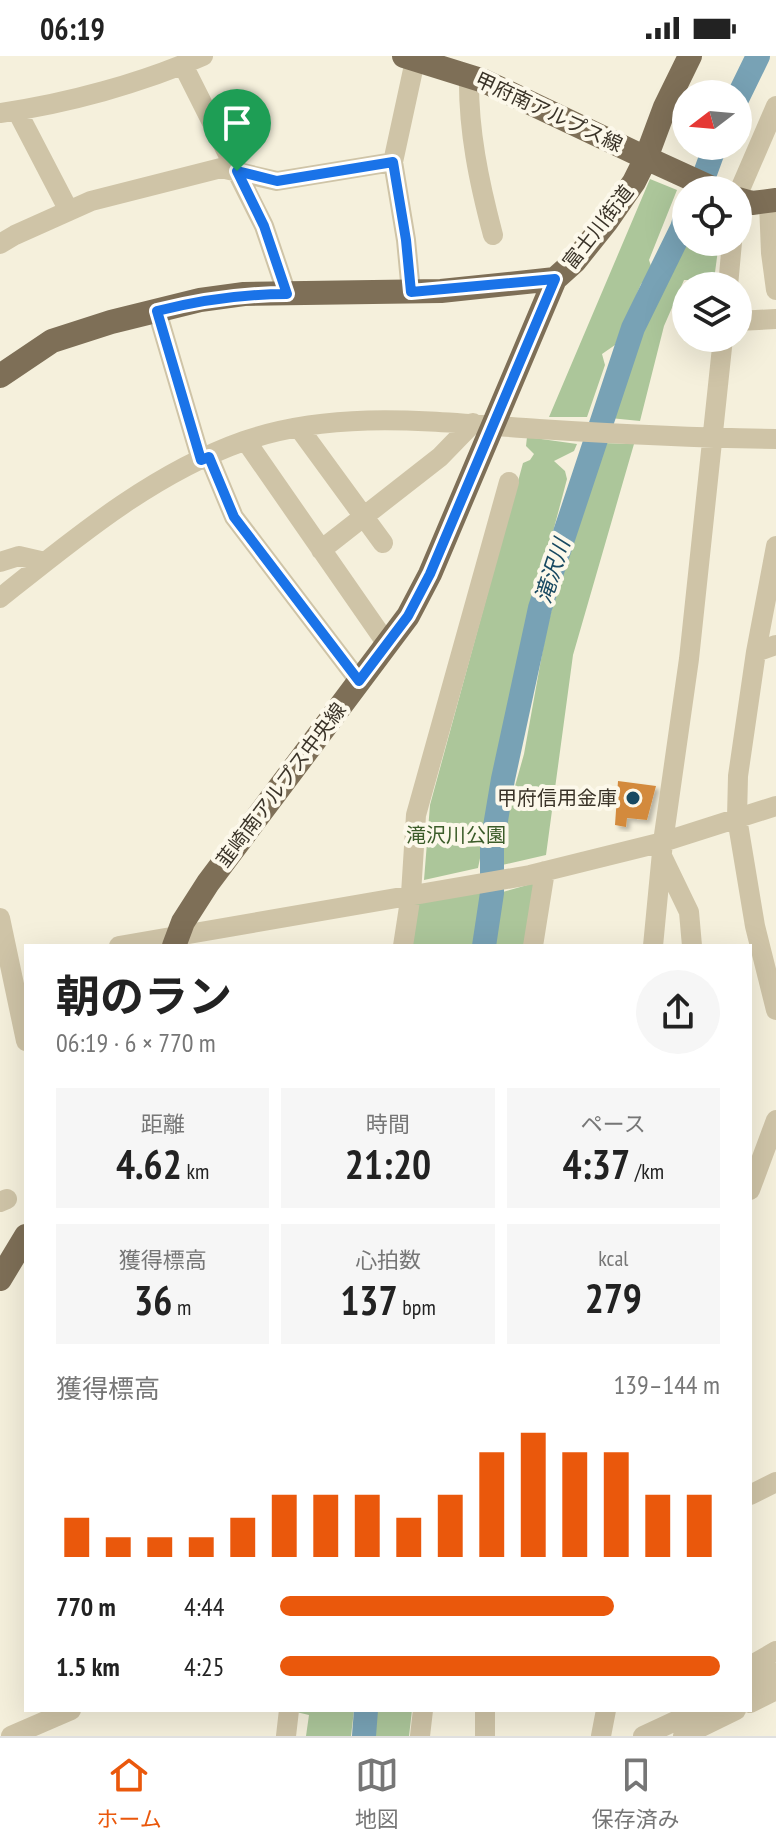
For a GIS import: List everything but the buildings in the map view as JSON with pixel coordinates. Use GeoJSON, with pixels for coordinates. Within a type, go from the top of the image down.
{"type":"FeatureCollection","features":[{"type":"Feature","properties":{"kind":"main road"},"geometry":{"type":"LineString","coordinates":[[686,176],[653,161],[665,107],[690,56]]}},
{"type":"Feature","properties":{"kind":"main road","name":"甲府南アルプス線"},"geometry":{"type":"LineString","coordinates":[[412,57],[469,75],[653,161]]}},
{"type":"Feature","properties":{"kind":"main road","name":"富士川街道"},"geometry":{"type":"LineString","coordinates":[[0,376],[52,341],[111,322],[200,300],[244,294],[411,292],[555,279],[575,261],[653,161]]}},
{"type":"Feature","properties":{"kind":"main road"},"geometry":{"type":"LineString","coordinates":[[752,203],[772,201]]}},
{"type":"Feature","properties":{"kind":"main road","name":"韮崎南アルプス中央線"},"geometry":{"type":"LineString","coordinates":[[185,941],[183,922],[208,883],[408,616],[430,574],[484,424],[555,279]]}},
{"type":"Feature","properties":{"kind":"main road"},"geometry":{"type":"LineString","coordinates":[[0,1279],[24,1239]]}},
{"type":"Feature","properties":{"kind":"street"},"geometry":{"type":"LineString","coordinates":[[69,211],[8,112],[167,72],[203,56]]}},
{"type":"Feature","properties":{"kind":"street"},"geometry":{"type":"LineString","coordinates":[[411,292],[393,162],[412,57]]}},
{"type":"Feature","properties":{"kind":"street"},"geometry":{"type":"LineString","coordinates":[[183,65],[264,226],[287,294]]}},
{"type":"Feature","properties":{"kind":"street"},"geometry":{"type":"LineString","coordinates":[[469,75],[468,108],[472,139],[493,235]]}},
{"type":"Feature","properties":{"kind":"street"},"geometry":{"type":"LineString","coordinates":[[746,176],[776,106]]}},
{"type":"Feature","properties":{"kind":"street"},"geometry":{"type":"LineString","coordinates":[[0,244],[91,201],[221,168],[277,181],[393,162]]}},
{"type":"Feature","properties":{"kind":"street"},"geometry":{"type":"LineString","coordinates":[[772,201],[771,253],[776,290]]}},
{"type":"Feature","properties":{"kind":"street"},"geometry":{"type":"LineString","coordinates":[[157,311],[205,458],[234,517],[359,681]]}},
{"type":"Feature","properties":{"kind":"street"},"geometry":{"type":"LineString","coordinates":[[752,320],[776,319]]}},
{"type":"Feature","properties":{"kind":"street"},"geometry":{"type":"LineString","coordinates":[[653,944],[689,659],[721,352]]}},
{"type":"Feature","properties":{"kind":"street"},"geometry":{"type":"LineString","coordinates":[[0,598],[118,507],[205,458],[246,441],[299,428],[375,420],[639,435],[776,439]]}},
{"type":"Feature","properties":{"kind":"street"},"geometry":{"type":"LineString","coordinates":[[321,550],[484,424]]}},
{"type":"Feature","properties":{"kind":"street"},"geometry":{"type":"LineString","coordinates":[[299,428],[383,543]]}},
{"type":"Feature","properties":{"kind":"street"},"geometry":{"type":"LineString","coordinates":[[246,441],[387,644]]}},
{"type":"Feature","properties":{"kind":"street"},"geometry":{"type":"LineString","coordinates":[[403,944],[411,894],[416,815],[509,482]]}},
{"type":"Feature","properties":{"kind":"street"},"geometry":{"type":"LineString","coordinates":[[776,546],[766,648],[738,776],[737,818],[755,926],[776,1010]]}},
{"type":"Feature","properties":{"kind":"street"},"geometry":{"type":"LineString","coordinates":[[0,562],[19,556],[45,562]]}},
{"type":"Feature","properties":{"kind":"street"},"geometry":{"type":"LineString","coordinates":[[145,944],[185,941],[411,894],[663,849],[737,818],[776,806]]}},
{"type":"Feature","properties":{"kind":"street"},"geometry":{"type":"LineString","coordinates":[[663,849],[689,912],[692,944]]}},
{"type":"Feature","properties":{"kind":"street"},"geometry":{"type":"LineString","coordinates":[[533,944],[538,873]]}},
{"type":"Feature","properties":{"kind":"street"},"geometry":{"type":"LineString","coordinates":[[0,918],[24,1030]]}},
{"type":"Feature","properties":{"kind":"street"},"geometry":{"type":"LineString","coordinates":[[752,1179],[776,1120]]}},
{"type":"Feature","properties":{"kind":"street"},"geometry":{"type":"LineString","coordinates":[[752,1494],[776,1482]]}},
{"type":"Feature","properties":{"kind":"street"},"geometry":{"type":"LineString","coordinates":[[752,1665],[776,1651]]}},
{"type":"Feature","properties":{"kind":"street"},"geometry":{"type":"LineString","coordinates":[[752,1685],[776,1673]]}},
{"type":"Feature","properties":{"kind":"street"},"geometry":{"type":"LineString","coordinates":[[752,1702],[776,1690]]}},
{"type":"Feature","properties":{"kind":"street"},"geometry":{"type":"LineString","coordinates":[[11,1736],[66,1712]]}},
{"type":"Feature","properties":{"kind":"street"},"geometry":{"type":"LineString","coordinates":[[286,1736],[289,1712]]}},
{"type":"Feature","properties":{"kind":"street"},"geometry":{"type":"LineString","coordinates":[[420,1736],[423,1712]]}},
{"type":"Feature","properties":{"kind":"street"},"geometry":{"type":"LineString","coordinates":[[485,1712],[485,1736]]}},
{"type":"Feature","properties":{"kind":"street"},"geometry":{"type":"LineString","coordinates":[[601,1736],[606,1712]]}},
{"type":"Feature","properties":{"kind":"street"},"geometry":{"type":"LineString","coordinates":[[643,1736],[695,1712]]}},
{"type":"Feature","properties":{"kind":"street"},"geometry":{"type":"LineString","coordinates":[[683,1736],[732,1712]]}},
{"type":"Feature","properties":{"kind":"green space"},"geometry":{"type":"Polygon","coordinates":[[[650,179],[672,188],[672,202],[649,260],[652,269],[641,284],[615,345],[602,354],[605,365],[587,417],[549,417],[650,179]]]}},
{"type":"Feature","properties":{"kind":"green space"},"geometry":{"type":"Polygon","coordinates":[[[674,256],[717,256],[715,272],[672,272],[672,308],[664,326],[640,421],[610,418],[641,321],[674,256]]]}},
{"type":"Feature","properties":{"kind":"green space","name":"滝沢川公園"},"geometry":{"type":"Polygon","coordinates":[[[527,437],[577,444],[574,451],[554,461],[565,471],[567,479],[520,656],[478,868],[424,880],[430,805],[523,463],[534,454],[526,446],[527,437]]]}},
{"type":"Feature","properties":{"kind":"green space","name":"滝沢川公園"},"geometry":{"type":"Polygon","coordinates":[[[601,443],[634,444],[573,655],[546,855],[502,865],[508,811],[524,754],[546,632],[601,443]]]}},
{"type":"Feature","properties":{"kind":"green space","name":"滝沢川公園"},"geometry":{"type":"Polygon","coordinates":[[[494,880],[484,944],[403,944],[411,894],[494,880]]]}},
{"type":"Feature","properties":{"kind":"green space","name":"滝沢川公園"},"geometry":{"type":"Polygon","coordinates":[[[538,882],[528,944],[490,944],[499,893],[538,882]]]}},
{"type":"Feature","properties":{"kind":"green space"},"geometry":{"type":"Polygon","coordinates":[[[296,1712],[354,1712],[351,1736],[306,1736],[309,1715],[296,1712]]]}},
{"type":"Feature","properties":{"kind":"green space"},"geometry":{"type":"Polygon","coordinates":[[[375,1712],[412,1712],[409,1736],[372,1736],[375,1712]]]}},
{"type":"Feature","properties":{"kind":"waterway","name":"滝沢川"},"geometry":{"type":"LineString","coordinates":[[746,80],[758,56]]}},
{"type":"Feature","properties":{"kind":"waterway","name":"滝沢川"},"geometry":{"type":"LineString","coordinates":[[704,176],[710,160]]}},
{"type":"Feature","properties":{"kind":"waterway","name":"滝沢川"},"geometry":{"type":"LineString","coordinates":[[484,944],[492,893],[492,844],[540,608],[633,328],[672,248]]}},
{"type":"Feature","properties":{"kind":"waterway","name":"滝沢川"},"geometry":{"type":"LineString","coordinates":[[364,1736],[366,1712]]}},
{"type":"Feature","properties":{"kind":"place","name":"甲府信用金庫"},"geometry":{"type":"Point","coordinates":[633,798]}},
{"type":"Feature","properties":{"kind":"route"},"geometry":{"type":"LineString","coordinates":[[393,162],[411,292],[555,279],[430,574],[408,616],[359,681],[234,517],[209,457],[201,460],[157,311],[200,300],[244,294],[287,294],[264,226],[237,171],[277,181],[393,162]]}}]}
